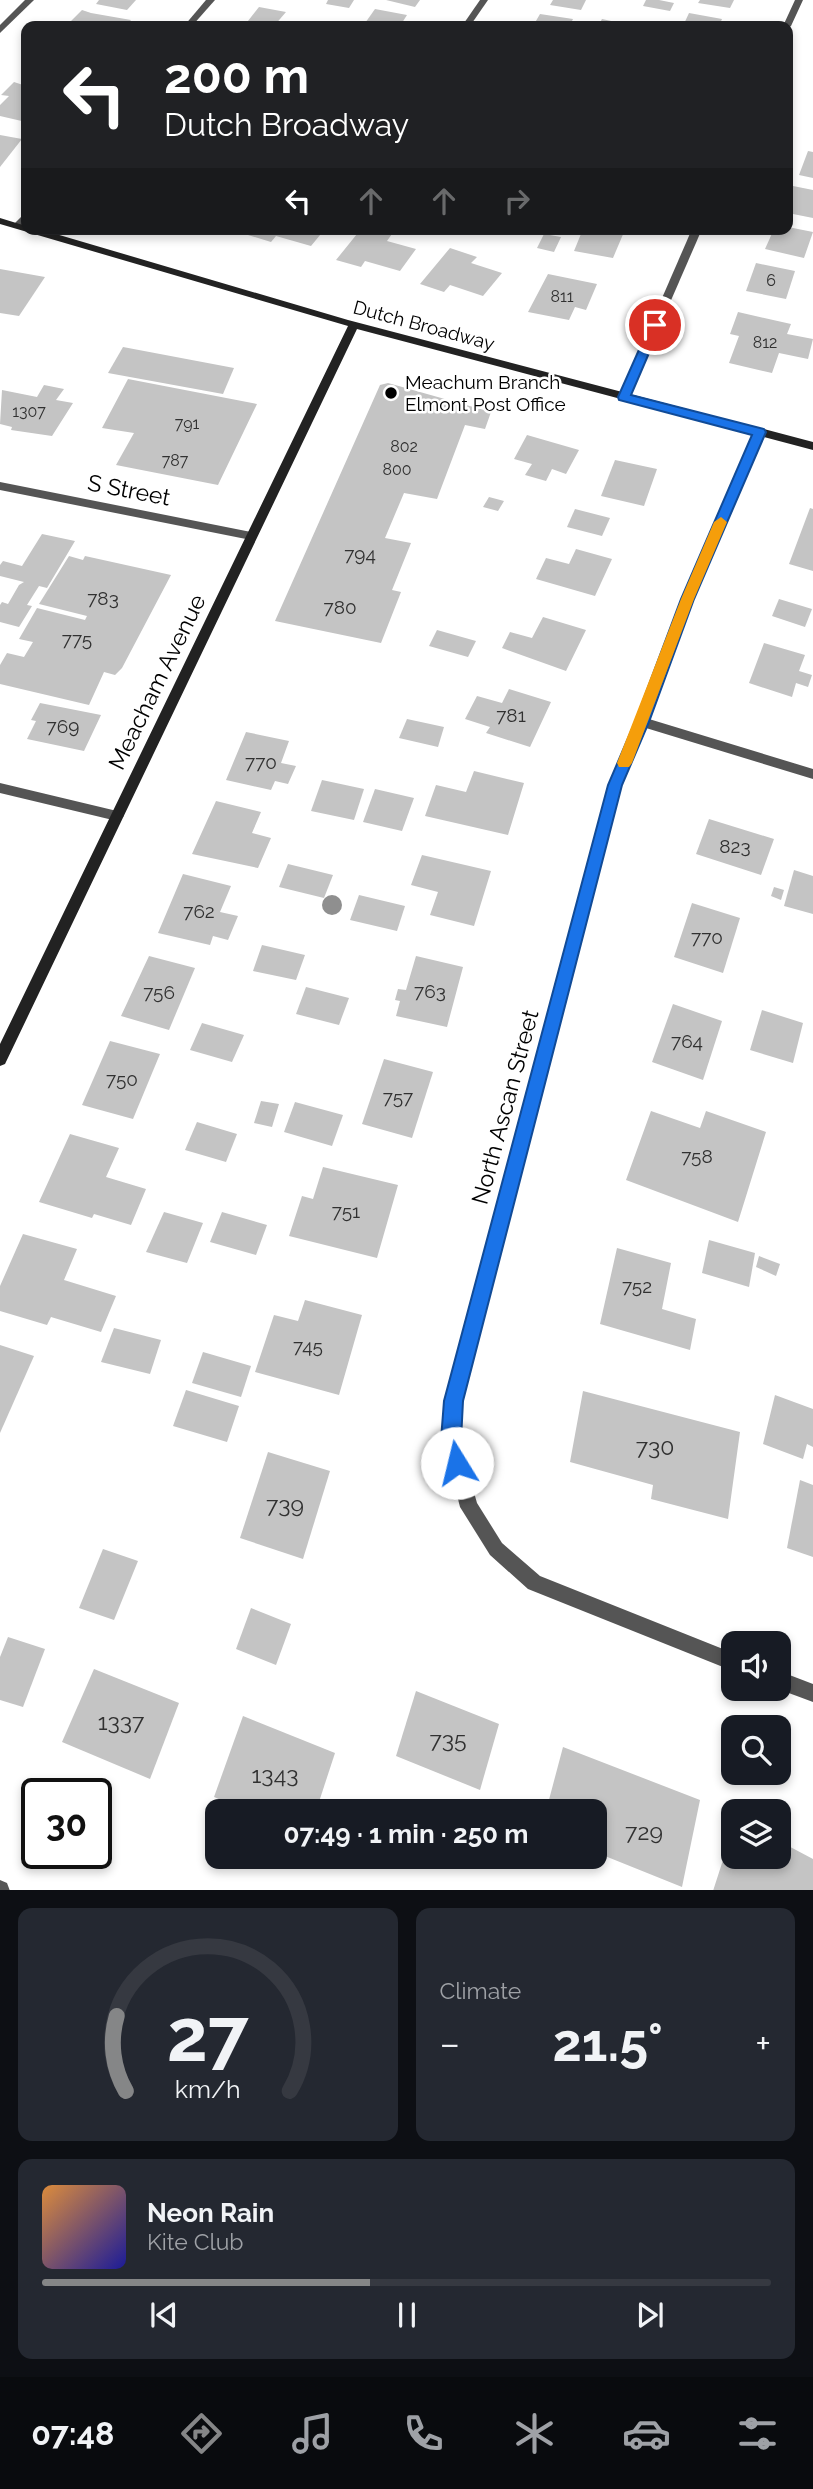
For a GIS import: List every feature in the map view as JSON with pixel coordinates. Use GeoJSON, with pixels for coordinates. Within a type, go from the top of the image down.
{"type":"FeatureCollection","features":[{"type":"Feature","properties":{"kind":"main road","name":"Dutch Broadway"},"geometry":{"type":"LineString","coordinates":[[0,221],[21,227]]}},
{"type":"Feature","properties":{"kind":"main road","name":"Dutch Broadway"},"geometry":{"type":"LineString","coordinates":[[48,235],[354,324],[813,446]]}},
{"type":"Feature","properties":{"kind":"main road","name":"Meacham Avenue"},"geometry":{"type":"LineString","coordinates":[[0,1059],[354,324]]}},
{"type":"Feature","properties":{"kind":"street"},"geometry":{"type":"LineString","coordinates":[[0,30],[30,0]]}},
{"type":"Feature","properties":{"kind":"street"},"geometry":{"type":"LineString","coordinates":[[192,21],[211,0]]}},
{"type":"Feature","properties":{"kind":"street"},"geometry":{"type":"LineString","coordinates":[[470,21],[484,0]]}},
{"type":"Feature","properties":{"kind":"street"},"geometry":{"type":"LineString","coordinates":[[789,21],[799,0]]}},
{"type":"Feature","properties":{"kind":"street"},"geometry":{"type":"LineString","coordinates":[[624,397],[694,235]]}},
{"type":"Feature","properties":{"kind":"street","name":"North Ascan Street"},"geometry":{"type":"LineString","coordinates":[[721,1657],[534,1583],[496,1549],[469,1507],[451,1440],[454,1401],[615,785],[642,722],[687,599],[760,432]]}},
{"type":"Feature","properties":{"kind":"street","name":"S Street"},"geometry":{"type":"LineString","coordinates":[[0,486],[251,536]]}},
{"type":"Feature","properties":{"kind":"street"},"geometry":{"type":"LineString","coordinates":[[642,722],[813,774]]}},
{"type":"Feature","properties":{"kind":"street"},"geometry":{"type":"LineString","coordinates":[[0,788],[117,816]]}},
{"type":"Feature","properties":{"kind":"street"},"geometry":{"type":"LineString","coordinates":[[791,1685],[813,1693]]}},
{"type":"Feature","properties":{"kind":"building"},"geometry":{"type":"Polygon","coordinates":[[[99,0],[136,0],[127,10],[96,4],[99,0]]]}},
{"type":"Feature","properties":{"kind":"building"},"geometry":{"type":"Polygon","coordinates":[[[328,0],[354,0],[349,8],[326,4],[328,0]]]}},
{"type":"Feature","properties":{"kind":"building"},"geometry":{"type":"Polygon","coordinates":[[[386,0],[420,0],[415,7],[386,0]]]}},
{"type":"Feature","properties":{"kind":"building"},"geometry":{"type":"Polygon","coordinates":[[[553,0],[586,0],[581,10],[550,5],[553,0]]]}},
{"type":"Feature","properties":{"kind":"building"},"geometry":{"type":"Polygon","coordinates":[[[646,0],[674,3],[670,11],[643,6],[646,0]]]}},
{"type":"Feature","properties":{"kind":"building"},"geometry":{"type":"Polygon","coordinates":[[[700,0],[734,0],[730,8],[698,3],[700,0]]]}},
{"type":"Feature","properties":{"kind":"building"},"geometry":{"type":"Polygon","coordinates":[[[259,7],[286,12],[278,21],[248,21],[259,7]]]}},
{"type":"Feature","properties":{"kind":"building"},"geometry":{"type":"Polygon","coordinates":[[[375,9],[407,15],[403,21],[367,21],[375,9]]]}},
{"type":"Feature","properties":{"kind":"building"},"geometry":{"type":"Polygon","coordinates":[[[82,10],[131,20],[130,21],[71,21],[82,10]]]}},
{"type":"Feature","properties":{"kind":"building"},"geometry":{"type":"Polygon","coordinates":[[[689,13],[722,19],[721,21],[685,21],[689,13]]]}},
{"type":"Feature","properties":{"kind":"building"},"geometry":{"type":"Polygon","coordinates":[[[540,14],[573,19],[572,21],[536,21],[540,14]]]}},
{"type":"Feature","properties":{"kind":"building"},"geometry":{"type":"Polygon","coordinates":[[[14,82],[21,84],[21,121],[0,116],[0,105],[9,96],[1,95],[14,82]]]}},
{"type":"Feature","properties":{"kind":"building"},"geometry":{"type":"Polygon","coordinates":[[[0,135],[21,139],[21,140],[0,167],[0,135]]]}},
{"type":"Feature","properties":{"kind":"building"},"geometry":{"type":"Polygon","coordinates":[[[808,151],[813,152],[813,178],[799,175],[808,151]]]}},
{"type":"Feature","properties":{"kind":"building"},"geometry":{"type":"Polygon","coordinates":[[[793,186],[813,190],[813,218],[793,214],[793,186]]]}},
{"type":"Feature","properties":{"kind":"building"},"geometry":{"type":"Polygon","coordinates":[[[793,228],[813,232],[804,258],[765,249],[771,235],[793,235],[793,228]]]}},
{"type":"Feature","properties":{"kind":"building"},"geometry":{"type":"Polygon","coordinates":[[[248,235],[320,235],[311,246],[276,236],[271,242],[248,235]]]}},
{"type":"Feature","properties":{"kind":"building"},"geometry":{"type":"Polygon","coordinates":[[[356,235],[391,235],[387,241],[416,249],[400,271],[365,261],[361,267],[336,260],[356,235]]]}},
{"type":"Feature","properties":{"kind":"building"},"geometry":{"type":"Polygon","coordinates":[[[544,235],[561,237],[554,252],[537,248],[544,235]]]}},
{"type":"Feature","properties":{"kind":"building"},"geometry":{"type":"Polygon","coordinates":[[[581,235],[623,235],[613,258],[574,251],[581,235]]]}},
{"type":"Feature","properties":{"kind":"building"},"geometry":{"type":"Polygon","coordinates":[[[450,248],[477,257],[471,263],[502,273],[483,296],[450,285],[444,292],[420,284],[450,248]]]}},
{"type":"Feature","properties":{"kind":"building"},"geometry":{"type":"Polygon","coordinates":[[[756,263],[795,271],[786,299],[746,291],[756,263]]]}},
{"type":"Feature","properties":{"kind":"building"},"geometry":{"type":"Polygon","coordinates":[[[0,269],[45,277],[19,316],[0,313],[0,269]]]}},
{"type":"Feature","properties":{"kind":"building"},"geometry":{"type":"Polygon","coordinates":[[[548,274],[597,284],[586,310],[575,307],[569,320],[528,312],[548,274]]]}},
{"type":"Feature","properties":{"kind":"building"},"geometry":{"type":"Polygon","coordinates":[[[738,312],[791,324],[787,334],[813,339],[808,359],[779,353],[772,373],[729,363],[739,336],[730,334],[738,312]]]}},
{"type":"Feature","properties":{"kind":"building"},"geometry":{"type":"Polygon","coordinates":[[[123,347],[234,368],[223,394],[108,373],[123,347]]]}},
{"type":"Feature","properties":{"kind":"building"},"geometry":{"type":"Polygon","coordinates":[[[128,379],[257,404],[218,485],[116,465],[134,433],[102,428],[128,379]]]}},
{"type":"Feature","properties":{"kind":"building"},"geometry":{"type":"Polygon","coordinates":[[[388,383],[491,412],[485,429],[465,425],[437,499],[404,493],[385,538],[411,543],[392,590],[401,592],[381,643],[275,621],[380,385],[388,383]]]}},
{"type":"Feature","properties":{"kind":"building"},"geometry":{"type":"Polygon","coordinates":[[[44,385],[64,389],[56,400],[73,403],[52,436],[11,430],[12,427],[0,424],[2,390],[37,397],[44,385]]]}},
{"type":"Feature","properties":{"kind":"building"},"geometry":{"type":"Polygon","coordinates":[[[527,435],[579,450],[566,474],[552,469],[546,481],[525,475],[532,464],[514,459],[527,435]]]}},
{"type":"Feature","properties":{"kind":"building"},"geometry":{"type":"Polygon","coordinates":[[[615,460],[657,469],[644,506],[601,496],[615,460]]]}},
{"type":"Feature","properties":{"kind":"building"},"geometry":{"type":"Polygon","coordinates":[[[489,497],[504,501],[498,511],[483,507],[489,497]]]}},
{"type":"Feature","properties":{"kind":"building"},"geometry":{"type":"Polygon","coordinates":[[[810,508],[813,509],[813,571],[789,564],[810,508]]]}},
{"type":"Feature","properties":{"kind":"building"},"geometry":{"type":"Polygon","coordinates":[[[575,509],[610,518],[602,536],[567,527],[575,509]]]}},
{"type":"Feature","properties":{"kind":"building"},"geometry":{"type":"Polygon","coordinates":[[[42,534],[75,541],[47,588],[39,586],[27,605],[32,606],[19,627],[0,622],[0,605],[2,602],[8,604],[19,585],[24,582],[0,576],[0,565],[3,561],[22,566],[42,534]]]}},
{"type":"Feature","properties":{"kind":"building"},"geometry":{"type":"Polygon","coordinates":[[[576,549],[612,559],[595,596],[536,579],[546,558],[569,564],[576,549]]]}},
{"type":"Feature","properties":{"kind":"building"},"geometry":{"type":"Polygon","coordinates":[[[69,556],[83,560],[85,556],[171,575],[122,668],[115,675],[104,672],[89,705],[0,684],[0,665],[7,653],[24,657],[33,642],[19,639],[37,608],[85,620],[87,616],[39,604],[69,556]]]}},
{"type":"Feature","properties":{"kind":"building"},"geometry":{"type":"Polygon","coordinates":[[[779,599],[812,609],[805,627],[772,616],[779,599]]]}},
{"type":"Feature","properties":{"kind":"building"},"geometry":{"type":"Polygon","coordinates":[[[543,617],[586,630],[566,671],[502,648],[510,632],[532,638],[543,617]]]}},
{"type":"Feature","properties":{"kind":"building"},"geometry":{"type":"Polygon","coordinates":[[[437,630],[476,641],[468,657],[429,646],[437,630]]]}},
{"type":"Feature","properties":{"kind":"building"},"geometry":{"type":"Polygon","coordinates":[[[764,643],[805,655],[799,671],[812,675],[808,687],[796,683],[792,697],[749,683],[764,643]]]}},
{"type":"Feature","properties":{"kind":"building"},"geometry":{"type":"Polygon","coordinates":[[[509,689],[551,702],[530,747],[486,733],[490,727],[465,719],[477,696],[502,703],[509,689]]]}},
{"type":"Feature","properties":{"kind":"building"},"geometry":{"type":"Polygon","coordinates":[[[40,703],[101,715],[84,751],[27,739],[36,721],[31,720],[40,703]]]}},
{"type":"Feature","properties":{"kind":"building"},"geometry":{"type":"Polygon","coordinates":[[[407,719],[444,727],[438,747],[399,738],[407,719]]]}},
{"type":"Feature","properties":{"kind":"building"},"geometry":{"type":"Polygon","coordinates":[[[246,732],[289,741],[281,763],[296,766],[288,784],[275,781],[271,790],[226,780],[246,732]]]}},
{"type":"Feature","properties":{"kind":"building"},"geometry":{"type":"Polygon","coordinates":[[[474,771],[524,783],[508,835],[425,816],[436,785],[466,792],[474,771]]]}},
{"type":"Feature","properties":{"kind":"building"},"geometry":{"type":"Polygon","coordinates":[[[322,780],[364,789],[354,820],[311,811],[322,780]]]}},
{"type":"Feature","properties":{"kind":"building"},"geometry":{"type":"Polygon","coordinates":[[[375,789],[414,798],[402,831],[363,822],[375,789]]]}},
{"type":"Feature","properties":{"kind":"building"},"geometry":{"type":"Polygon","coordinates":[[[216,801],[261,812],[252,833],[271,838],[258,868],[192,854],[216,801]]]}},
{"type":"Feature","properties":{"kind":"building"},"geometry":{"type":"Polygon","coordinates":[[[709,819],[774,839],[761,875],[696,854],[709,819]]]}},
{"type":"Feature","properties":{"kind":"building"},"geometry":{"type":"Polygon","coordinates":[[[422,855],[491,871],[474,926],[430,915],[438,892],[411,885],[422,855]]]}},
{"type":"Feature","properties":{"kind":"building"},"geometry":{"type":"Polygon","coordinates":[[[288,864],[333,875],[324,898],[279,887],[288,864]]]}},
{"type":"Feature","properties":{"kind":"building"},"geometry":{"type":"Polygon","coordinates":[[[794,870],[813,876],[813,914],[784,906],[794,870]]]}},
{"type":"Feature","properties":{"kind":"building"},"geometry":{"type":"Polygon","coordinates":[[[183,874],[231,886],[220,912],[238,916],[228,940],[213,936],[210,945],[158,933],[183,874]]]}},
{"type":"Feature","properties":{"kind":"building"},"geometry":{"type":"Polygon","coordinates":[[[774,887],[784,890],[781,900],[771,896],[774,887]]]}},
{"type":"Feature","properties":{"kind":"building"},"geometry":{"type":"Polygon","coordinates":[[[359,895],[405,906],[397,931],[350,920],[359,895]]]}},
{"type":"Feature","properties":{"kind":"building"},"geometry":{"type":"Polygon","coordinates":[[[692,903],[740,918],[723,973],[674,957],[692,903]]]}},
{"type":"Feature","properties":{"kind":"building"},"geometry":{"type":"Polygon","coordinates":[[[262,945],[305,955],[296,980],[253,971],[262,945]]]}},
{"type":"Feature","properties":{"kind":"building"},"geometry":{"type":"Polygon","coordinates":[[[149,956],[195,968],[169,1030],[121,1016],[149,956]]]}},
{"type":"Feature","properties":{"kind":"building"},"geometry":{"type":"Polygon","coordinates":[[[416,956],[463,967],[447,1027],[396,1016],[400,1001],[395,1000],[398,989],[406,990],[416,956]]]}},
{"type":"Feature","properties":{"kind":"building"},"geometry":{"type":"Polygon","coordinates":[[[306,987],[349,998],[339,1025],[296,1014],[306,987]]]}},
{"type":"Feature","properties":{"kind":"building"},"geometry":{"type":"Polygon","coordinates":[[[673,1004],[722,1021],[703,1080],[652,1062],[673,1004]]]}},
{"type":"Feature","properties":{"kind":"building"},"geometry":{"type":"Polygon","coordinates":[[[762,1010],[803,1023],[793,1063],[750,1050],[762,1010]]]}},
{"type":"Feature","properties":{"kind":"building"},"geometry":{"type":"Polygon","coordinates":[[[202,1023],[244,1035],[232,1062],[190,1050],[202,1023]]]}},
{"type":"Feature","properties":{"kind":"building"},"geometry":{"type":"Polygon","coordinates":[[[110,1041],[160,1054],[133,1119],[82,1105],[110,1041]]]}},
{"type":"Feature","properties":{"kind":"building"},"geometry":{"type":"Polygon","coordinates":[[[384,1059],[433,1072],[412,1138],[362,1124],[384,1059]]]}},
{"type":"Feature","properties":{"kind":"building"},"geometry":{"type":"Polygon","coordinates":[[[261,1101],[279,1104],[272,1127],[254,1123],[261,1101]]]}},
{"type":"Feature","properties":{"kind":"building"},"geometry":{"type":"Polygon","coordinates":[[[295,1102],[343,1115],[332,1146],[284,1132],[295,1102]]]}},
{"type":"Feature","properties":{"kind":"building"},"geometry":{"type":"Polygon","coordinates":[[[651,1111],[700,1128],[706,1111],[766,1132],[738,1222],[626,1180],[651,1111]]]}},
{"type":"Feature","properties":{"kind":"building"},"geometry":{"type":"Polygon","coordinates":[[[197,1122],[237,1134],[226,1162],[185,1150],[197,1122]]]}},
{"type":"Feature","properties":{"kind":"building"},"geometry":{"type":"Polygon","coordinates":[[[70,1134],[119,1148],[106,1177],[146,1189],[131,1225],[94,1214],[92,1218],[39,1202],[70,1134]]]}},
{"type":"Feature","properties":{"kind":"building"},"geometry":{"type":"Polygon","coordinates":[[[323,1167],[398,1185],[377,1258],[289,1236],[302,1196],[313,1199],[323,1167]]]}},
{"type":"Feature","properties":{"kind":"building"},"geometry":{"type":"Polygon","coordinates":[[[164,1212],[203,1223],[187,1263],[146,1252],[164,1212]]]}},
{"type":"Feature","properties":{"kind":"building"},"geometry":{"type":"Polygon","coordinates":[[[222,1212],[267,1225],[256,1255],[210,1242],[222,1212]]]}},
{"type":"Feature","properties":{"kind":"building"},"geometry":{"type":"Polygon","coordinates":[[[23,1234],[77,1249],[64,1280],[116,1296],[101,1332],[51,1317],[47,1325],[0,1311],[0,1286],[23,1234]]]}},
{"type":"Feature","properties":{"kind":"building"},"geometry":{"type":"Polygon","coordinates":[[[709,1240],[755,1253],[749,1287],[702,1273],[709,1240]]]}},
{"type":"Feature","properties":{"kind":"building"},"geometry":{"type":"Polygon","coordinates":[[[617,1248],[671,1263],[662,1309],[696,1319],[690,1350],[600,1324],[617,1248]]]}},
{"type":"Feature","properties":{"kind":"building"},"geometry":{"type":"Polygon","coordinates":[[[759,1256],[780,1264],[776,1276],[756,1267],[759,1256]]]}},
{"type":"Feature","properties":{"kind":"building"},"geometry":{"type":"Polygon","coordinates":[[[305,1300],[362,1315],[339,1395],[255,1372],[274,1315],[298,1321],[305,1300]]]}},
{"type":"Feature","properties":{"kind":"building"},"geometry":{"type":"Polygon","coordinates":[[[114,1328],[161,1340],[150,1374],[101,1362],[114,1328]]]}},
{"type":"Feature","properties":{"kind":"building"},"geometry":{"type":"Polygon","coordinates":[[[0,1345],[34,1356],[0,1433],[0,1345]]]}},
{"type":"Feature","properties":{"kind":"building"},"geometry":{"type":"Polygon","coordinates":[[[203,1352],[251,1366],[241,1397],[192,1383],[203,1352]]]}},
{"type":"Feature","properties":{"kind":"building"},"geometry":{"type":"Polygon","coordinates":[[[186,1390],[239,1406],[227,1442],[173,1426],[186,1390]]]}},
{"type":"Feature","properties":{"kind":"building"},"geometry":{"type":"Polygon","coordinates":[[[583,1391],[740,1432],[728,1519],[651,1499],[653,1485],[570,1462],[583,1391]]]}},
{"type":"Feature","properties":{"kind":"building"},"geometry":{"type":"Polygon","coordinates":[[[775,1395],[813,1409],[813,1447],[807,1444],[803,1459],[763,1444],[775,1395]]]}},
{"type":"Feature","properties":{"kind":"building"},"geometry":{"type":"Polygon","coordinates":[[[268,1452],[330,1471],[303,1559],[240,1538],[268,1452]]]}},
{"type":"Feature","properties":{"kind":"building"},"geometry":{"type":"Polygon","coordinates":[[[800,1480],[813,1485],[813,1557],[787,1548],[800,1480]]]}},
{"type":"Feature","properties":{"kind":"building"},"geometry":{"type":"Polygon","coordinates":[[[103,1549],[138,1561],[114,1620],[79,1608],[103,1549]]]}},
{"type":"Feature","properties":{"kind":"building"},"geometry":{"type":"Polygon","coordinates":[[[251,1608],[291,1624],[276,1665],[236,1649],[251,1608]]]}},
{"type":"Feature","properties":{"kind":"building"},"geometry":{"type":"Polygon","coordinates":[[[8,1637],[45,1649],[23,1707],[0,1700],[0,1657],[8,1637]]]}},
{"type":"Feature","properties":{"kind":"building"},"geometry":{"type":"Polygon","coordinates":[[[94,1669],[179,1703],[150,1779],[62,1742],[94,1669]]]}},
{"type":"Feature","properties":{"kind":"building"},"geometry":{"type":"Polygon","coordinates":[[[416,1691],[499,1724],[480,1790],[396,1756],[416,1691]]]}},
{"type":"Feature","properties":{"kind":"building"},"geometry":{"type":"Polygon","coordinates":[[[243,1716],[335,1753],[320,1799],[214,1797],[243,1716]]]}},
{"type":"Feature","properties":{"kind":"building"},"geometry":{"type":"Polygon","coordinates":[[[563,1747],[700,1800],[682,1887],[607,1857],[607,1799],[549,1799],[563,1747]]]}},
{"type":"Feature","properties":{"kind":"building"},"geometry":{"type":"Polygon","coordinates":[[[791,1847],[813,1859],[813,1890],[713,1890],[721,1866],[721,1869],[791,1869],[791,1847]]]}},
{"type":"Feature","properties":{"kind":"slow traffic"},"geometry":{"type":"LineString","coordinates":[[624,763],[642,722],[687,599],[721,522]]}},
{"type":"Feature","properties":{"kind":"place","name":"Meachum Branch Elmont Post Office"},"geometry":{"type":"Point","coordinates":[391,393]}},
{"type":"Feature","properties":{"kind":"route"},"geometry":{"type":"LineString","coordinates":[[457,1463],[451,1440],[454,1401],[615,785],[642,722],[687,599],[760,432],[624,397],[655,325]]}}]}
